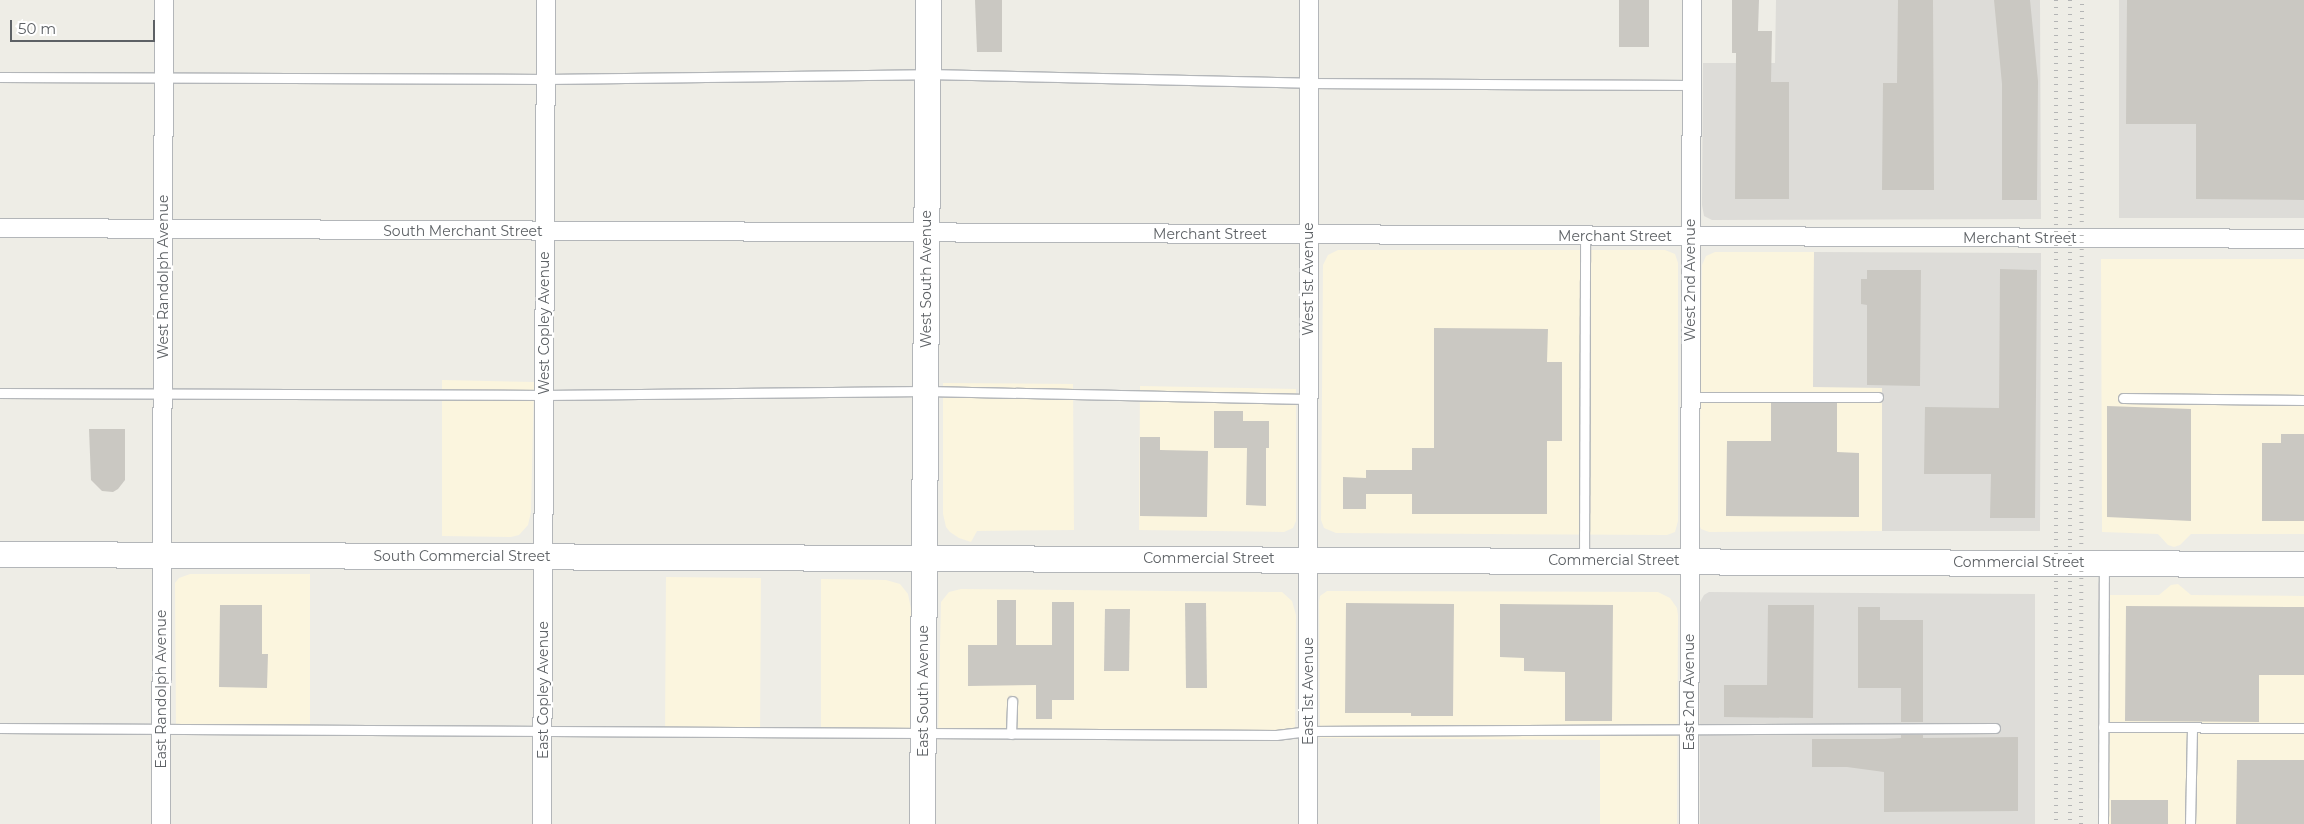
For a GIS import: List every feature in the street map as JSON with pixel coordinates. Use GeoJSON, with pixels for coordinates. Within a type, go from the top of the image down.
{"type":"FeatureCollection","features":[{"type":"Feature","properties":{"kind":"main road","name":"West South Avenue"},"geometry":{"type":"LineString","coordinates":[[924,557],[928,0]]}},
{"type":"Feature","properties":{"kind":"main road","name":"South Commercial Street"},"geometry":{"type":"LineString","coordinates":[[0,554],[924,557]]}},
{"type":"Feature","properties":{"kind":"main road","name":"Commercial Street"},"geometry":{"type":"LineString","coordinates":[[924,557],[2304,564]]}},
{"type":"Feature","properties":{"kind":"main road","name":"East South Avenue"},"geometry":{"type":"LineString","coordinates":[[922,824],[924,557]]}},
{"type":"Feature","properties":{"kind":"street","name":"West Randolph Avenue"},"geometry":{"type":"LineString","coordinates":[[162,554],[164,0]]}},
{"type":"Feature","properties":{"kind":"street","name":"West Copley Avenue"},"geometry":{"type":"LineString","coordinates":[[543,556],[546,0]]}},
{"type":"Feature","properties":{"kind":"street","name":"West 1st Avenue"},"geometry":{"type":"LineString","coordinates":[[1308,559],[1309,0]]}},
{"type":"Feature","properties":{"kind":"street","name":"West 2nd Avenue"},"geometry":{"type":"LineString","coordinates":[[1689,560],[1692,0]]}},
{"type":"Feature","properties":{"kind":"street","name":"South Merchant Street"},"geometry":{"type":"LineString","coordinates":[[0,228],[926,232]]}},
{"type":"Feature","properties":{"kind":"street","name":"Merchant Street"},"geometry":{"type":"LineString","coordinates":[[926,232],[2304,239]]}},
{"type":"Feature","properties":{"kind":"street","name":"East Randolph Avenue"},"geometry":{"type":"LineString","coordinates":[[161,824],[162,554]]}},
{"type":"Feature","properties":{"kind":"street","name":"East Copley Avenue"},"geometry":{"type":"LineString","coordinates":[[542,824],[543,556]]}},
{"type":"Feature","properties":{"kind":"street","name":"East 1st Avenue"},"geometry":{"type":"LineString","coordinates":[[1308,559],[1308,824]]}},
{"type":"Feature","properties":{"kind":"street","name":"East 2nd Avenue"},"geometry":{"type":"LineString","coordinates":[[1689,560],[1689,824]]}},
{"type":"Feature","properties":{"kind":"lane"},"geometry":{"type":"LineString","coordinates":[[0,77],[545,79],[928,74],[1309,83],[1691,85]]}},
{"type":"Feature","properties":{"kind":"lane"},"geometry":{"type":"LineString","coordinates":[[1584,560],[1585,236]]}},
{"type":"Feature","properties":{"kind":"lane"},"geometry":{"type":"LineString","coordinates":[[0,392],[544,395],[926,391],[1308,399]]}},
{"type":"Feature","properties":{"kind":"lane"},"geometry":{"type":"LineString","coordinates":[[1690,397],[1878,397]]}},
{"type":"Feature","properties":{"kind":"lane"},"geometry":{"type":"LineString","coordinates":[[2123,398],[2304,400]]}},
{"type":"Feature","properties":{"kind":"lane"},"geometry":{"type":"LineString","coordinates":[[2103,824],[2104,563]]}},
{"type":"Feature","properties":{"kind":"lane"},"geometry":{"type":"LineString","coordinates":[[1011,734],[1012,701]]}},
{"type":"Feature","properties":{"kind":"lane"},"geometry":{"type":"LineString","coordinates":[[2103,727],[2304,728]]}},
{"type":"Feature","properties":{"kind":"lane"},"geometry":{"type":"LineString","coordinates":[[0,728],[1276,735],[1308,730],[1995,728]]}},
{"type":"Feature","properties":{"kind":"lane"},"geometry":{"type":"LineString","coordinates":[[2190,824],[2192,728]]}},
{"type":"Feature","properties":{"kind":"shaded area"},"geometry":{"type":"Polygon","coordinates":[[[1776,0],[2040,0],[2041,219],[1712,220],[1704,216],[1702,205],[1703,63],[1775,63],[1776,0]]]}},
{"type":"Feature","properties":{"kind":"shaded area"},"geometry":{"type":"Polygon","coordinates":[[[2119,0],[2304,0],[2304,218],[2119,218],[2119,0]]]}},
{"type":"Feature","properties":{"kind":"shaded area"},"geometry":{"type":"Polygon","coordinates":[[[1338,250],[1665,250],[1675,254],[1678,263],[1678,521],[1675,532],[1667,535],[1336,533],[1324,528],[1321,520],[1323,265],[1328,255],[1338,250]]]}},
{"type":"Feature","properties":{"kind":"shaded area"},"geometry":{"type":"Polygon","coordinates":[[[1715,252],[1814,252],[1813,387],[1883,387],[1882,531],[1709,532],[1701,529],[1699,524],[1702,265],[1706,256],[1715,252]]]}},
{"type":"Feature","properties":{"kind":"shaded area"},"geometry":{"type":"Polygon","coordinates":[[[1814,252],[2041,253],[2040,531],[1882,531],[1882,388],[1813,387],[1814,252]]]}},
{"type":"Feature","properties":{"kind":"shaded area"},"geometry":{"type":"Polygon","coordinates":[[[2101,259],[2304,259],[2304,534],[2191,534],[2180,545],[2174,547],[2168,545],[2158,534],[2102,532],[2101,259]]]}},
{"type":"Feature","properties":{"kind":"shaded area"},"geometry":{"type":"Polygon","coordinates":[[[442,380],[534,382],[531,512],[528,525],[519,535],[511,537],[442,536],[442,380]]]}},
{"type":"Feature","properties":{"kind":"shaded area"},"geometry":{"type":"Polygon","coordinates":[[[943,383],[1073,384],[1074,530],[977,531],[971,542],[959,538],[950,532],[946,527],[943,514],[943,383]]]}},
{"type":"Feature","properties":{"kind":"shaded area"},"geometry":{"type":"Polygon","coordinates":[[[1140,386],[1296,389],[1296,521],[1293,528],[1284,532],[1139,530],[1140,386]]]}},
{"type":"Feature","properties":{"kind":"shaded area"},"geometry":{"type":"Polygon","coordinates":[[[190,574],[310,574],[310,732],[176,731],[175,583],[179,578],[190,574]]]}},
{"type":"Feature","properties":{"kind":"shaded area"},"geometry":{"type":"Polygon","coordinates":[[[666,577],[761,578],[760,737],[665,736],[666,577]]]}},
{"type":"Feature","properties":{"kind":"shaded area"},"geometry":{"type":"Polygon","coordinates":[[[821,579],[886,580],[900,584],[908,594],[911,609],[911,737],[821,737],[821,579]]]}},
{"type":"Feature","properties":{"kind":"shaded area"},"geometry":{"type":"Polygon","coordinates":[[[2178,584],[2191,595],[2304,596],[2304,824],[2100,824],[2101,595],[2159,595],[2171,585],[2178,584]]]}},
{"type":"Feature","properties":{"kind":"shaded area"},"geometry":{"type":"Polygon","coordinates":[[[961,589],[1282,592],[1292,601],[1296,615],[1295,738],[938,737],[941,602],[949,592],[961,589]]]}},
{"type":"Feature","properties":{"kind":"shaded area"},"geometry":{"type":"Polygon","coordinates":[[[1327,591],[1658,592],[1670,598],[1677,608],[1678,615],[1677,824],[1600,824],[1600,740],[1320,738],[1319,602],[1320,596],[1327,591]]]}},
{"type":"Feature","properties":{"kind":"shaded area"},"geometry":{"type":"Polygon","coordinates":[[[1709,592],[2035,594],[2035,824],[1700,824],[1699,604],[1704,595],[1709,592]]]}},
{"type":"Feature","properties":{"kind":"building"},"geometry":{"type":"Polygon","coordinates":[[[975,0],[1002,0],[1002,52],[977,52],[975,0]]]}},
{"type":"Feature","properties":{"kind":"building"},"geometry":{"type":"Polygon","coordinates":[[[1619,0],[1649,0],[1649,47],[1619,47],[1619,0]]]}},
{"type":"Feature","properties":{"kind":"building"},"geometry":{"type":"Polygon","coordinates":[[[1732,0],[1759,0],[1758,31],[1772,31],[1771,82],[1789,82],[1789,199],[1735,199],[1736,53],[1732,53],[1732,0]]]}},
{"type":"Feature","properties":{"kind":"building"},"geometry":{"type":"Polygon","coordinates":[[[1898,0],[1933,0],[1934,190],[1882,190],[1883,83],[1897,83],[1898,0]]]}},
{"type":"Feature","properties":{"kind":"building"},"geometry":{"type":"Polygon","coordinates":[[[1994,0],[2030,0],[2038,81],[2037,200],[2002,200],[2002,84],[1994,0]]]}},
{"type":"Feature","properties":{"kind":"building"},"geometry":{"type":"Polygon","coordinates":[[[2127,0],[2304,0],[2304,200],[2196,199],[2196,124],[2126,124],[2127,0]]]}},
{"type":"Feature","properties":{"kind":"building"},"geometry":{"type":"Polygon","coordinates":[[[2000,269],[2037,270],[2035,518],[1990,518],[1991,474],[1924,474],[1925,407],[1999,408],[2000,269]]]}},
{"type":"Feature","properties":{"kind":"building"},"geometry":{"type":"Polygon","coordinates":[[[1867,270],[1921,270],[1920,386],[1867,385],[1867,305],[1861,304],[1861,279],[1867,279],[1867,270]]]}},
{"type":"Feature","properties":{"kind":"building"},"geometry":{"type":"Polygon","coordinates":[[[1434,328],[1548,329],[1547,362],[1562,362],[1562,441],[1547,441],[1547,514],[1412,514],[1412,494],[1366,494],[1366,509],[1343,509],[1343,477],[1366,478],[1366,470],[1412,470],[1412,448],[1434,448],[1434,328]]]}},
{"type":"Feature","properties":{"kind":"building"},"geometry":{"type":"Polygon","coordinates":[[[1771,403],[1837,403],[1837,452],[1859,453],[1859,517],[1726,516],[1727,441],[1771,441],[1771,403]]]}},
{"type":"Feature","properties":{"kind":"building"},"geometry":{"type":"Polygon","coordinates":[[[2107,406],[2191,409],[2191,521],[2107,517],[2107,406]]]}},
{"type":"Feature","properties":{"kind":"building"},"geometry":{"type":"Polygon","coordinates":[[[1214,411],[1243,411],[1243,421],[1269,421],[1269,448],[1266,448],[1266,506],[1246,505],[1247,448],[1214,448],[1214,411]]]}},
{"type":"Feature","properties":{"kind":"building"},"geometry":{"type":"Polygon","coordinates":[[[89,429],[125,429],[125,480],[113,492],[102,491],[91,480],[89,429]]]}},
{"type":"Feature","properties":{"kind":"building"},"geometry":{"type":"Polygon","coordinates":[[[2281,434],[2304,434],[2304,521],[2262,521],[2262,443],[2281,443],[2281,434]]]}},
{"type":"Feature","properties":{"kind":"building"},"geometry":{"type":"Polygon","coordinates":[[[1140,437],[1160,437],[1160,450],[1208,451],[1207,517],[1140,516],[1140,437]]]}},
{"type":"Feature","properties":{"kind":"building"},"geometry":{"type":"Polygon","coordinates":[[[997,600],[1016,600],[1016,645],[1052,645],[1052,602],[1074,602],[1074,700],[1052,700],[1052,719],[1036,719],[1036,685],[968,686],[968,645],[997,645],[997,600]]]}},
{"type":"Feature","properties":{"kind":"building"},"geometry":{"type":"Polygon","coordinates":[[[1185,603],[1206,603],[1207,688],[1186,688],[1185,603]]]}},
{"type":"Feature","properties":{"kind":"building"},"geometry":{"type":"Polygon","coordinates":[[[1346,603],[1454,604],[1453,716],[1411,716],[1411,713],[1345,713],[1346,603]]]}},
{"type":"Feature","properties":{"kind":"building"},"geometry":{"type":"Polygon","coordinates":[[[1500,604],[1613,605],[1612,721],[1565,721],[1565,672],[1524,671],[1524,658],[1500,657],[1500,604]]]}},
{"type":"Feature","properties":{"kind":"building"},"geometry":{"type":"Polygon","coordinates":[[[220,605],[262,605],[262,654],[268,654],[267,688],[219,687],[220,605]]]}},
{"type":"Feature","properties":{"kind":"building"},"geometry":{"type":"Polygon","coordinates":[[[1768,605],[1814,605],[1813,718],[1724,717],[1724,685],[1767,685],[1768,605]]]}},
{"type":"Feature","properties":{"kind":"building"},"geometry":{"type":"Polygon","coordinates":[[[2126,606],[2304,607],[2304,675],[2259,675],[2259,722],[2125,721],[2126,606]]]}},
{"type":"Feature","properties":{"kind":"building"},"geometry":{"type":"Polygon","coordinates":[[[1858,607],[1880,607],[1880,620],[1923,620],[1923,722],[1901,722],[1901,688],[1858,688],[1858,607]]]}},
{"type":"Feature","properties":{"kind":"building"},"geometry":{"type":"Polygon","coordinates":[[[1105,609],[1130,609],[1129,671],[1104,671],[1105,609]]]}},
{"type":"Feature","properties":{"kind":"building"},"geometry":{"type":"Polygon","coordinates":[[[1901,735],[1923,735],[1923,738],[2018,737],[2018,811],[1884,812],[1884,772],[1847,767],[1812,767],[1812,739],[1884,739],[1901,738],[1901,735]]]}},
{"type":"Feature","properties":{"kind":"building"},"geometry":{"type":"Polygon","coordinates":[[[2237,760],[2304,760],[2304,824],[2236,824],[2237,760]]]}},
{"type":"Feature","properties":{"kind":"building"},"geometry":{"type":"Polygon","coordinates":[[[2111,800],[2168,800],[2168,824],[2111,824],[2111,800]]]}},
{"type":"Feature","properties":{"kind":"railway"},"geometry":{"type":"LineString","coordinates":[[2056,0],[2056,824]]}},
{"type":"Feature","properties":{"kind":"railway"},"geometry":{"type":"LineString","coordinates":[[2070,0],[2070,824]]}},
{"type":"Feature","properties":{"kind":"railway"},"geometry":{"type":"LineString","coordinates":[[2081,824],[2082,0]]}}]}
